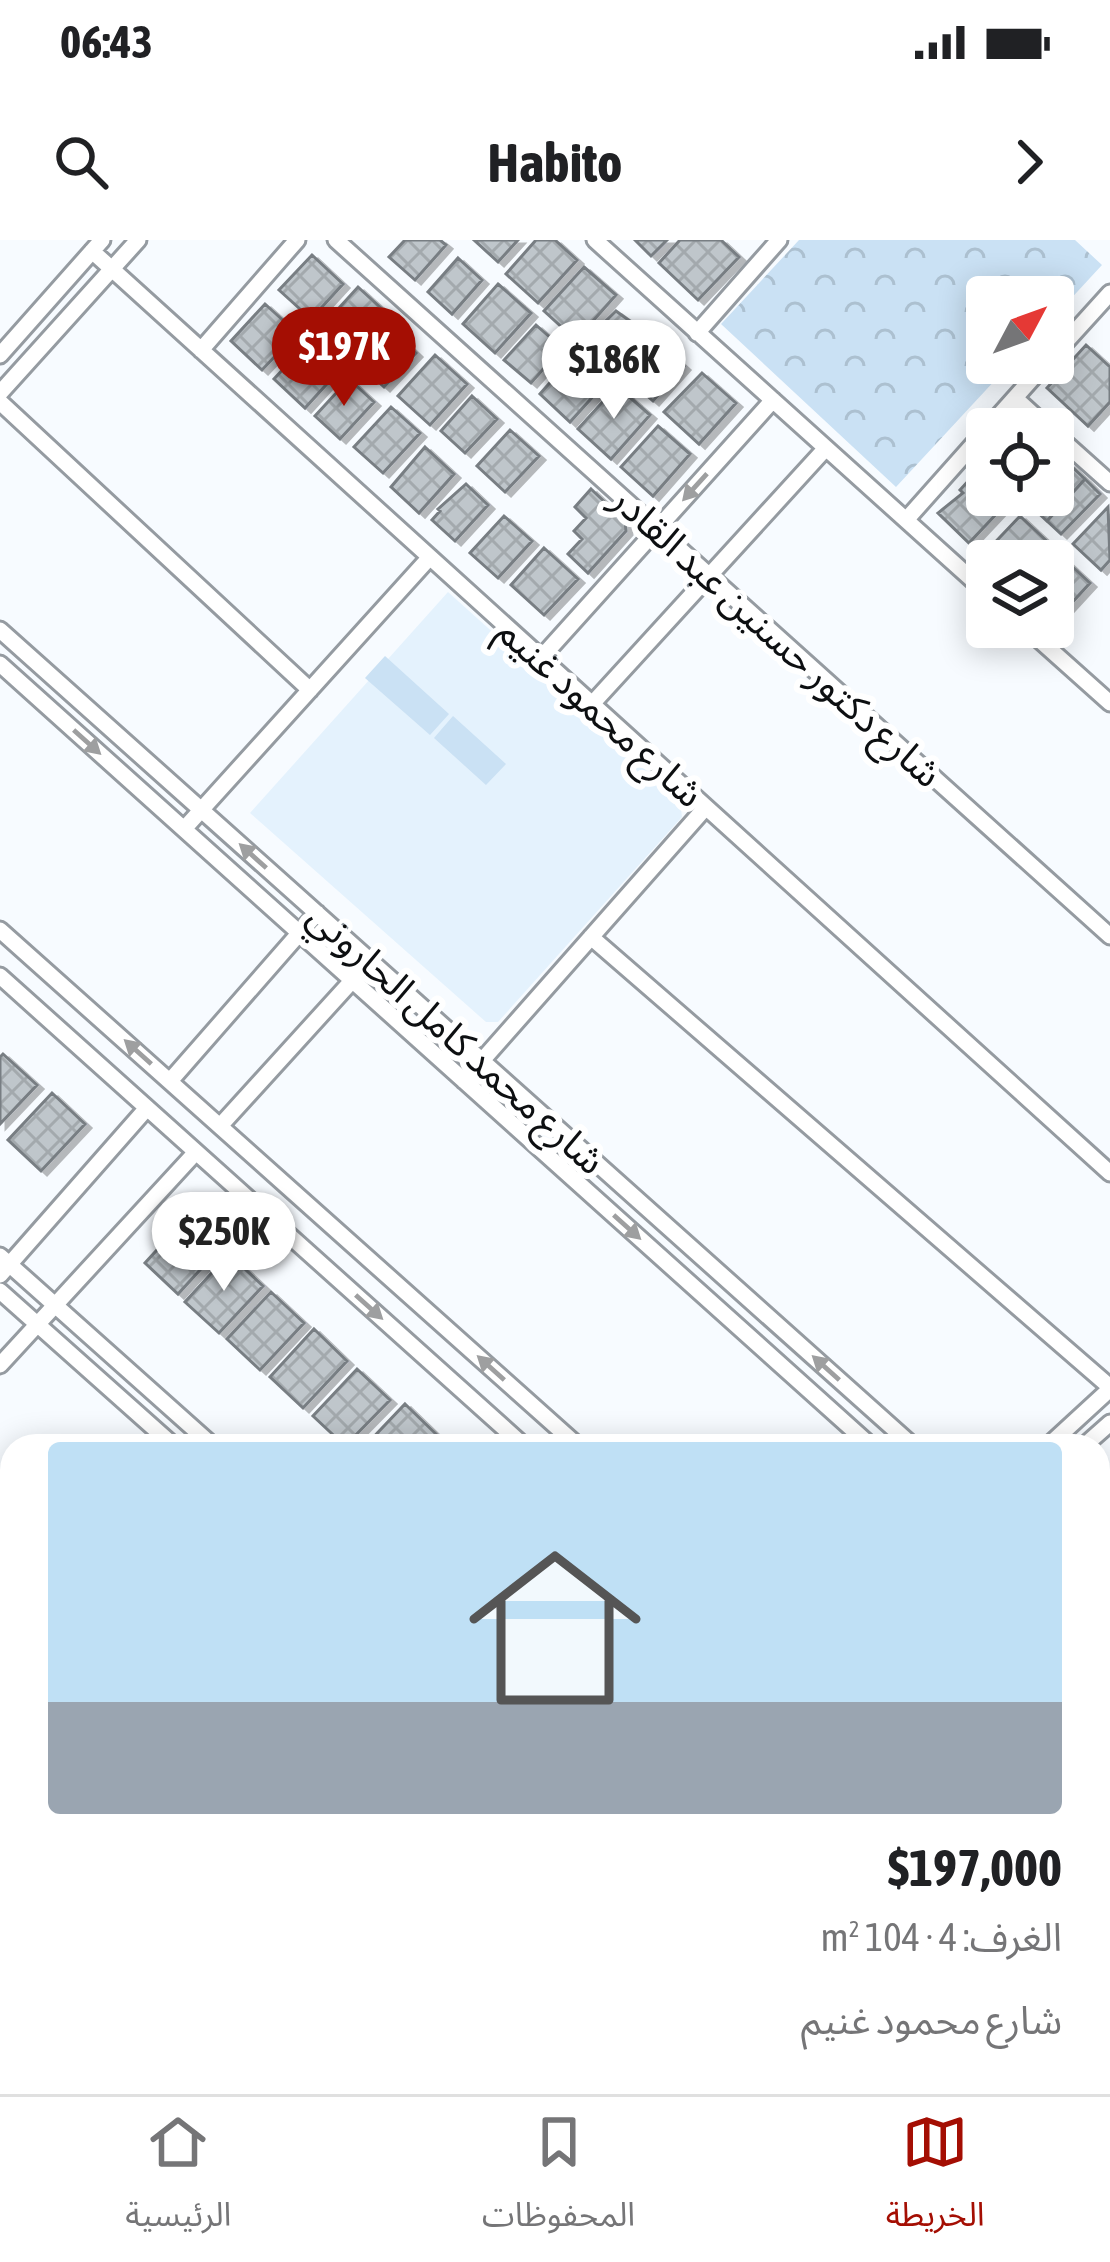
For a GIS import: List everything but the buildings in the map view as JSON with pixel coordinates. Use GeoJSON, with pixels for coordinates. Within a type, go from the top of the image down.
{"type":"FeatureCollection","features":[{"type":"Feature","properties":{"kind":"street"},"geometry":{"type":"LineString","coordinates":[[138,240],[0,397],[310,690]]}},
{"type":"Feature","properties":{"kind":"street"},"geometry":{"type":"LineString","coordinates":[[202,350],[297,240]]}},
{"type":"Feature","properties":{"kind":"street","name":"شارع دكتور حسنين عبد القادر"},"geometry":{"type":"LineString","coordinates":[[336,240],[1110,937]]}},
{"type":"Feature","properties":{"kind":"street"},"geometry":{"type":"LineString","coordinates":[[595,240],[966,573]]}},
{"type":"Feature","properties":{"kind":"street"},"geometry":{"type":"LineString","coordinates":[[697,333],[779,240]]}},
{"type":"Feature","properties":{"kind":"street"},"geometry":{"type":"LineString","coordinates":[[0,355],[97,246]]}},
{"type":"Feature","properties":{"kind":"street","name":"شارع محمود غنيم"},"geometry":{"type":"LineString","coordinates":[[97,246],[112,269],[1110,1173]]}},
{"type":"Feature","properties":{"kind":"street"},"geometry":{"type":"LineString","coordinates":[[1074,333],[1110,293]]}},
{"type":"Feature","properties":{"kind":"street"},"geometry":{"type":"LineString","coordinates":[[1006,408],[1027,384]]}},
{"type":"Feature","properties":{"kind":"street"},"geometry":{"type":"LineString","coordinates":[[1015,398],[1026,408]]}},
{"type":"Feature","properties":{"kind":"street"},"geometry":{"type":"LineString","coordinates":[[541,658],[773,400]]}},
{"type":"Feature","properties":{"kind":"street"},"geometry":{"type":"LineString","coordinates":[[592,704],[826,448]]}},
{"type":"Feature","properties":{"kind":"street"},"geometry":{"type":"LineString","coordinates":[[1074,451],[1110,483]]}},
{"type":"Feature","properties":{"kind":"street"},"geometry":{"type":"LineString","coordinates":[[906,520],[966,453]]}},
{"type":"Feature","properties":{"kind":"street"},"geometry":{"type":"LineString","coordinates":[[184,829],[430,557]]}},
{"type":"Feature","properties":{"kind":"street","name":"شارع محمد كامل الحاروني"},"geometry":{"type":"LineString","coordinates":[[0,630],[900,1434]]}},
{"type":"Feature","properties":{"kind":"street"},"geometry":{"type":"LineString","coordinates":[[1048,648],[1110,703]]}},
{"type":"Feature","properties":{"kind":"street","name":"شارع محمد كامل الحاروني"},"geometry":{"type":"LineString","coordinates":[[0,664],[858,1434]]}},
{"type":"Feature","properties":{"kind":"street"},"geometry":{"type":"LineString","coordinates":[[464,1081],[706,807]]}},
{"type":"Feature","properties":{"kind":"street"},"geometry":{"type":"LineString","coordinates":[[170,1081],[317,914]]}},
{"type":"Feature","properties":{"kind":"street"},"geometry":{"type":"LineString","coordinates":[[0,930],[565,1434]]}},
{"type":"Feature","properties":{"kind":"street"},"geometry":{"type":"LineString","coordinates":[[591,937],[1110,1388],[1061,1434]]}},
{"type":"Feature","properties":{"kind":"street"},"geometry":{"type":"LineString","coordinates":[[220,1126],[370,961]]}},
{"type":"Feature","properties":{"kind":"street"},"geometry":{"type":"LineString","coordinates":[[0,976],[511,1434]]}},
{"type":"Feature","properties":{"kind":"street"},"geometry":{"type":"LineString","coordinates":[[147,1108],[3,1265],[200,1434]]}},
{"type":"Feature","properties":{"kind":"street"},"geometry":{"type":"LineString","coordinates":[[0,1366],[196,1152]]}},
{"type":"Feature","properties":{"kind":"street"},"geometry":{"type":"LineString","coordinates":[[0,1291],[161,1434]]}},
{"type":"Feature","properties":{"kind":"shaded area"},"geometry":{"type":"Polygon","coordinates":[[[448,592],[680,801],[682,817],[498,1022],[486,1022],[250,813],[448,592]]]}},
{"type":"Feature","properties":{"kind":"green space"},"geometry":{"type":"Polygon","coordinates":[[[799,240],[1075,240],[1102,265],[1074,295],[1074,276],[966,276],[966,384],[992,384],[896,487],[721,324],[799,240]]]}},
{"type":"Feature","properties":{"kind":"green space"},"geometry":{"type":"Polygon","coordinates":[[[385,656],[449,714],[430,735],[365,678],[385,656]]]}},
{"type":"Feature","properties":{"kind":"green space"},"geometry":{"type":"Polygon","coordinates":[[[453,716],[506,764],[486,785],[434,738],[453,716]]]}}]}
